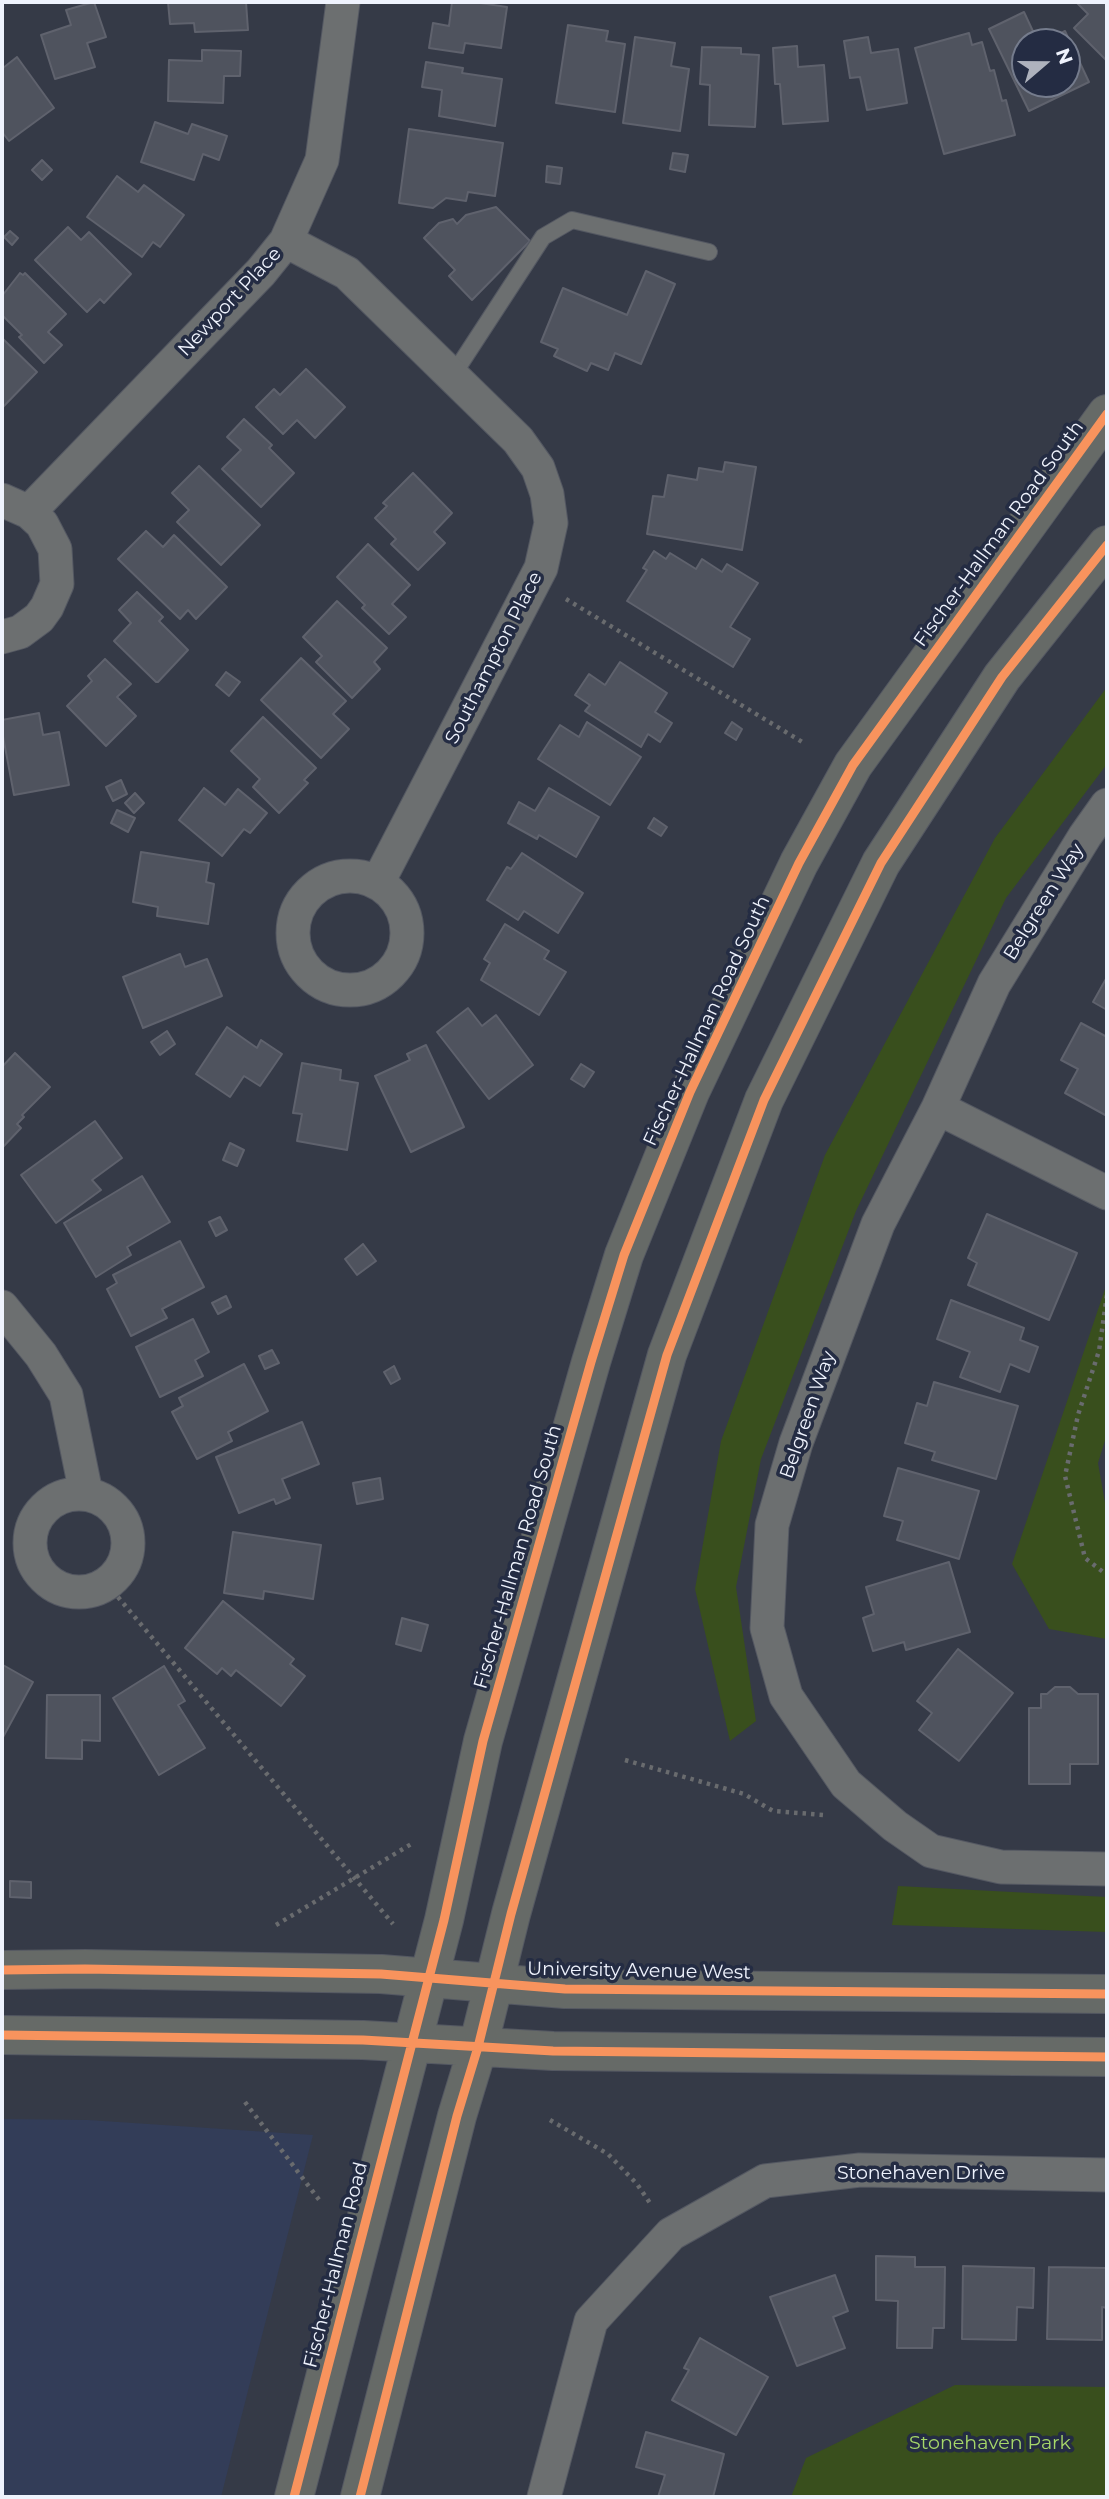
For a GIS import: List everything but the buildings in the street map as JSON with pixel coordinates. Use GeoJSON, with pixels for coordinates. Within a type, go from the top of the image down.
{"type":"FeatureCollection","features":[{"type":"Feature","properties":{"kind":"main road","name":"Fischer-Hallman Road South"},"geometry":{"type":"LineString","coordinates":[[413,2042],[483,1741],[591,1362],[624,1255],[690,1092],[799,863],[853,765],[1107,414]]}},
{"type":"Feature","properties":{"kind":"main road"},"geometry":{"type":"LineString","coordinates":[[360,2497],[457,2116],[667,1355],[764,1100],[881,863],[1002,677],[1107,545]]}},
{"type":"Feature","properties":{"kind":"main road","name":"University Avenue West"},"geometry":{"type":"LineString","coordinates":[[2,1970],[368,1974],[565,1989],[1107,1994]]}},
{"type":"Feature","properties":{"kind":"main road"},"geometry":{"type":"LineString","coordinates":[[2,2035],[413,2042],[553,2051],[1107,2057]]}},
{"type":"Feature","properties":{"kind":"main road","name":"Fischer-Hallman Road"},"geometry":{"type":"LineString","coordinates":[[294,2497],[413,2042]]}},
{"type":"Feature","properties":{"kind":"street","name":"Newport Place"},"geometry":{"type":"LineString","coordinates":[[2,637],[20,632],[39,618],[57,584],[55,549],[42,524],[16,506],[251,282],[286,241],[322,160],[343,2]]}},
{"type":"Feature","properties":{"kind":"street","name":"Southampton Place"},"geometry":{"type":"LineString","coordinates":[[286,241],[347,272],[518,440],[538,468],[547,494],[551,523],[541,568],[378,882]]}},
{"type":"Feature","properties":{"kind":"street","name":"Belgreen Way"},"geometry":{"type":"LineString","coordinates":[[1107,805],[994,984],[938,1108],[878,1224],[796,1443],[772,1525],[766,1628],[786,1696],[846,1784],[895,1826],[931,1851],[1002,1867],[1107,1868]]}},
{"type":"Feature","properties":{"kind":"street"},"geometry":{"type":"LineString","coordinates":[[938,1108],[1107,1194]]}},
{"type":"Feature","properties":{"kind":"street"},"geometry":{"type":"LineString","coordinates":[[2,1307],[41,1355],[66,1395],[86,1493]]}},
{"type":"Feature","properties":{"kind":"street"},"geometry":{"type":"LineString","coordinates":[[86,1493],[109,1502],[125,1523],[129,1544],[120,1572],[107,1584],[94,1590],[77,1592],[54,1585],[36,1566],[31,1553],[30,1536],[39,1513],[52,1501],[69,1494],[86,1493]]}},
{"type":"Feature","properties":{"kind":"street","name":"Stonehaven Drive"},"geometry":{"type":"LineString","coordinates":[[544,2497],[592,2321],[671,2234],[765,2181],[860,2170],[1107,2175]]}},
{"type":"Feature","properties":{"kind":"lane"},"geometry":{"type":"LineString","coordinates":[[453,376],[543,237],[572,220],[709,252]]}},
{"type":"Feature","properties":{"kind":"path"},"geometry":{"type":"LineString","coordinates":[[535,580],[804,743]]}},
{"type":"Feature","properties":{"kind":"path"},"geometry":{"type":"LineString","coordinates":[[1107,1295],[1099,1351],[1077,1415],[1065,1476],[1085,1558],[1107,1575]]}},
{"type":"Feature","properties":{"kind":"path"},"geometry":{"type":"LineString","coordinates":[[107,1584],[393,1924]]}},
{"type":"Feature","properties":{"kind":"path"},"geometry":{"type":"LineString","coordinates":[[625,1760],[744,1794],[773,1811],[824,1815],[846,1784]]}},
{"type":"Feature","properties":{"kind":"path"},"geometry":{"type":"LineString","coordinates":[[276,1925],[413,1843]]}},
{"type":"Feature","properties":{"kind":"path"},"geometry":{"type":"LineString","coordinates":[[245,2102],[320,2201]]}},
{"type":"Feature","properties":{"kind":"path"},"geometry":{"type":"LineString","coordinates":[[551,2120],[608,2154],[637,2184],[671,2234]]}},
{"type":"Feature","properties":{"kind":"shaded area"},"geometry":{"type":"Polygon","coordinates":[[[2,2119],[88,2120],[313,2135],[221,2497],[2,2497],[2,2119]]]}},
{"type":"Feature","properties":{"kind":"green space"},"geometry":{"type":"Polygon","coordinates":[[[1107,687],[1107,764],[1006,898],[856,1211],[761,1459],[736,1587],[756,1721],[730,1741],[695,1589],[721,1441],[825,1155],[995,838],[1107,687]]]}},
{"type":"Feature","properties":{"kind":"green space"},"geometry":{"type":"Polygon","coordinates":[[[1107,1283],[1107,1434],[1098,1463],[1107,1514],[1107,1639],[1049,1629],[1012,1564],[1107,1283]]]}},
{"type":"Feature","properties":{"kind":"green space"},"geometry":{"type":"Polygon","coordinates":[[[898,1886],[1107,1897],[1107,1932],[892,1925],[898,1886]]]}},
{"type":"Feature","properties":{"kind":"green space","name":"Stonehaven Park"},"geometry":{"type":"Polygon","coordinates":[[[955,2385],[1107,2387],[1107,2497],[791,2497],[806,2458],[955,2385]]]}},
{"type":"Feature","properties":{"kind":"cycle path"},"geometry":{"type":"LineString","coordinates":[[294,2497],[444,1920],[483,1741],[624,1255],[690,1092],[799,863],[853,765],[1107,414]]}},
{"type":"Feature","properties":{"kind":"cycle path"},"geometry":{"type":"LineString","coordinates":[[360,2497],[511,1914],[667,1355],[764,1100],[881,863],[1002,677],[1107,545]]}},
{"type":"Feature","properties":{"kind":"cycle path"},"geometry":{"type":"LineString","coordinates":[[2,1970],[381,1974],[565,1989],[1107,1994]]}},
{"type":"Feature","properties":{"kind":"cycle path"},"geometry":{"type":"LineString","coordinates":[[2,2035],[363,2040],[553,2051],[1107,2057]]}}]}
